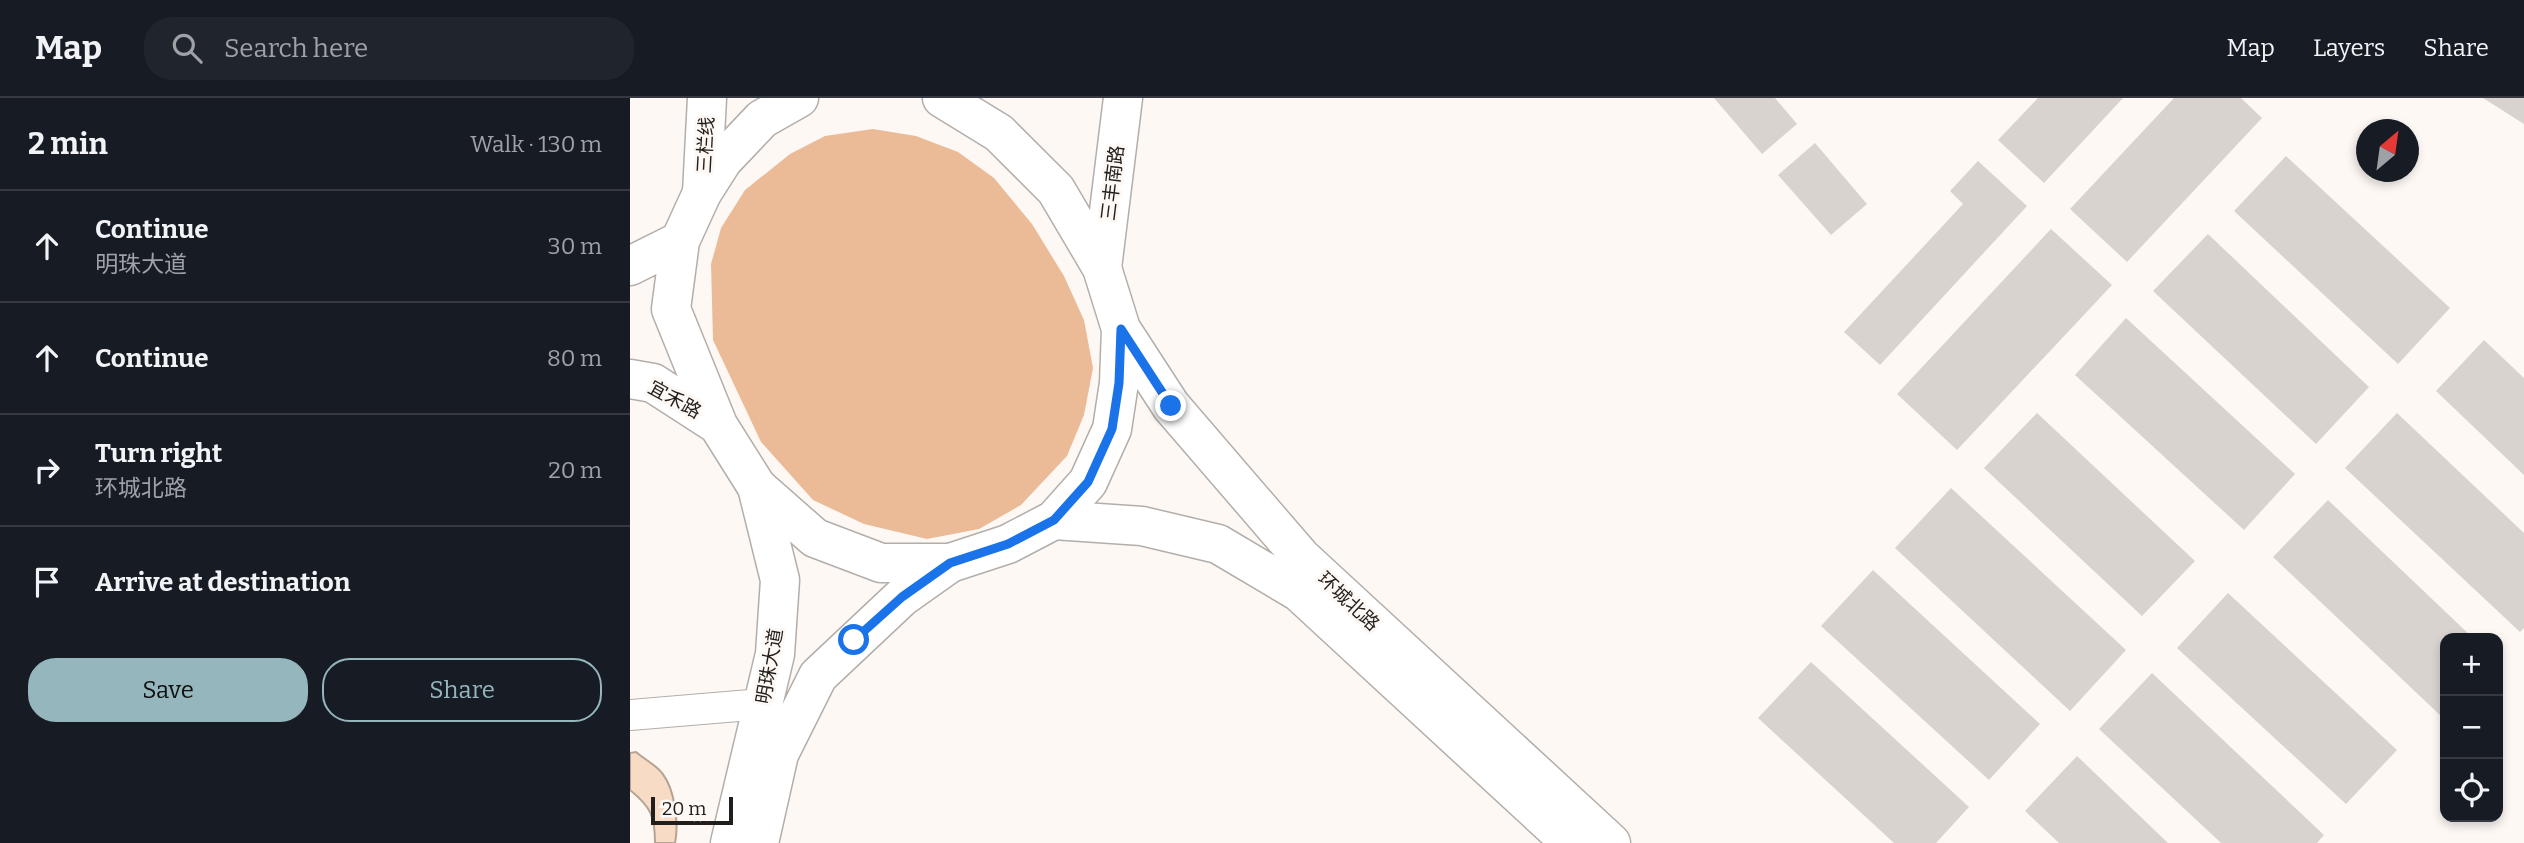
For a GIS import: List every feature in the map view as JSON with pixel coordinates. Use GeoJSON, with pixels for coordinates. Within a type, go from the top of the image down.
{"type":"FeatureCollection","features":[{"type":"Feature","properties":{"kind":"main road","name":"三栏线"},"geometry":{"type":"LineString","coordinates":[[702,193],[707,98]]}},
{"type":"Feature","properties":{"kind":"main road"},"geometry":{"type":"LineString","coordinates":[[799,98],[762,119],[723,160],[702,193],[680,241],[671,309],[718,425],[757,487],[815,538],[837,547],[881,563],[950,563],[1008,544],[1054,520],[1088,482],[1112,429],[1119,383],[1121,329],[1102,268],[1056,190],[999,133],[942,98]]}},
{"type":"Feature","properties":{"kind":"main road","name":"三丰南路"},"geometry":{"type":"LineString","coordinates":[[1102,268],[1123,98]]}},
{"type":"Feature","properties":{"kind":"main road"},"geometry":{"type":"LineString","coordinates":[[630,266],[680,241]]}},
{"type":"Feature","properties":{"kind":"main road","name":"环城北路"},"geometry":{"type":"LineString","coordinates":[[1121,329],[1171,406],[1301,557],[1611,843]]}},
{"type":"Feature","properties":{"kind":"main road","name":"宜禾路"},"geometry":{"type":"LineString","coordinates":[[630,379],[653,383],[718,425]]}},
{"type":"Feature","properties":{"kind":"main road","name":"明珠大道"},"geometry":{"type":"LineString","coordinates":[[730,843],[775,654],[780,580],[757,487]]}},
{"type":"Feature","properties":{"kind":"main road","name":"环城北路"},"geometry":{"type":"LineString","coordinates":[[1054,520],[1142,526],[1218,544],[1299,592],[1572,843]]}},
{"type":"Feature","properties":{"kind":"main road","name":"明珠大道"},"geometry":{"type":"LineString","coordinates":[[759,843],[779,754],[818,676],[902,597],[950,563]]}},
{"type":"Feature","properties":{"kind":"street"},"geometry":{"type":"LineString","coordinates":[[630,715],[762,704]]}},
{"type":"Feature","properties":{"kind":"shaded area"},"geometry":{"type":"Polygon","coordinates":[[[873,129],[916,136],[958,152],[994,178],[1032,224],[1064,276],[1084,320],[1093,368],[1084,415],[1067,456],[1021,505],[979,529],[927,539],[864,524],[813,500],[761,442],[713,340],[711,264],[721,228],[745,190],[790,154],[825,136],[873,129]]]}},
{"type":"Feature","properties":{"kind":"shaded area"},"geometry":{"type":"Polygon","coordinates":[[[636,752],[659,770],[670,788],[676,817],[675,843],[655,843],[650,813],[630,790],[630,753],[636,752]]]}},
{"type":"Feature","properties":{"kind":"building"},"geometry":{"type":"Polygon","coordinates":[[[1714,98],[1775,98],[1797,124],[1762,154],[1714,98]]]}},
{"type":"Feature","properties":{"kind":"building"},"geometry":{"type":"Polygon","coordinates":[[[2038,98],[2123,98],[2044,183],[1998,140],[2038,98]]]}},
{"type":"Feature","properties":{"kind":"building"},"geometry":{"type":"Polygon","coordinates":[[[2174,98],[2241,98],[2262,118],[2127,262],[2070,209],[2174,98]]]}},
{"type":"Feature","properties":{"kind":"building"},"geometry":{"type":"Polygon","coordinates":[[[2483,98],[2524,98],[2524,124],[2483,98]]]}},
{"type":"Feature","properties":{"kind":"building"},"geometry":{"type":"Polygon","coordinates":[[[1815,143],[1867,204],[1831,235],[1778,175],[1815,143]]]}},
{"type":"Feature","properties":{"kind":"building"},"geometry":{"type":"Polygon","coordinates":[[[2286,156],[2450,308],[2398,364],[2234,211],[2286,156]]]}},
{"type":"Feature","properties":{"kind":"building"},"geometry":{"type":"Polygon","coordinates":[[[1978,161],[2027,206],[1880,365],[1844,332],[1963,204],[1950,191],[1978,161]]]}},
{"type":"Feature","properties":{"kind":"building"},"geometry":{"type":"Polygon","coordinates":[[[2051,229],[2112,285],[1957,450],[1897,394],[2051,229]]]}},
{"type":"Feature","properties":{"kind":"building"},"geometry":{"type":"Polygon","coordinates":[[[2208,234],[2369,387],[2316,444],[2153,291],[2208,234]]]}},
{"type":"Feature","properties":{"kind":"building"},"geometry":{"type":"Polygon","coordinates":[[[2126,318],[2295,474],[2244,530],[2075,375],[2126,318]]]}},
{"type":"Feature","properties":{"kind":"building"},"geometry":{"type":"Polygon","coordinates":[[[2484,340],[2524,378],[2524,475],[2436,391],[2484,340]]]}},
{"type":"Feature","properties":{"kind":"building"},"geometry":{"type":"Polygon","coordinates":[[[2037,413],[2195,561],[2142,616],[1984,468],[2037,413]]]}},
{"type":"Feature","properties":{"kind":"building"},"geometry":{"type":"Polygon","coordinates":[[[2397,413],[2524,533],[2524,628],[2520,632],[2345,468],[2397,413]]]}},
{"type":"Feature","properties":{"kind":"building"},"geometry":{"type":"Polygon","coordinates":[[[1951,488],[2126,650],[2070,711],[1895,548],[1951,488]]]}},
{"type":"Feature","properties":{"kind":"building"},"geometry":{"type":"Polygon","coordinates":[[[2328,500],[2468,633],[2440,633],[2440,715],[2273,557],[2328,500]]]}},
{"type":"Feature","properties":{"kind":"building"},"geometry":{"type":"Polygon","coordinates":[[[1873,570],[2040,724],[1989,780],[1821,626],[1873,570]]]}},
{"type":"Feature","properties":{"kind":"building"},"geometry":{"type":"Polygon","coordinates":[[[2228,593],[2397,750],[2346,804],[2177,648],[2228,593]]]}},
{"type":"Feature","properties":{"kind":"building"},"geometry":{"type":"Polygon","coordinates":[[[1811,662],[1969,807],[1936,843],[1894,843],[1758,718],[1811,662]]]}},
{"type":"Feature","properties":{"kind":"building"},"geometry":{"type":"Polygon","coordinates":[[[2152,673],[2324,835],[2317,843],[2221,843],[2099,729],[2152,673]]]}},
{"type":"Feature","properties":{"kind":"building"},"geometry":{"type":"Polygon","coordinates":[[[2077,756],[2168,843],[2059,843],[2025,811],[2077,756]]]}},
{"type":"Feature","properties":{"kind":"route"},"geometry":{"type":"LineString","coordinates":[[854,640],[902,597],[950,563],[1008,544],[1054,520],[1088,482],[1112,429],[1119,383],[1121,329],[1171,406]]}}]}
